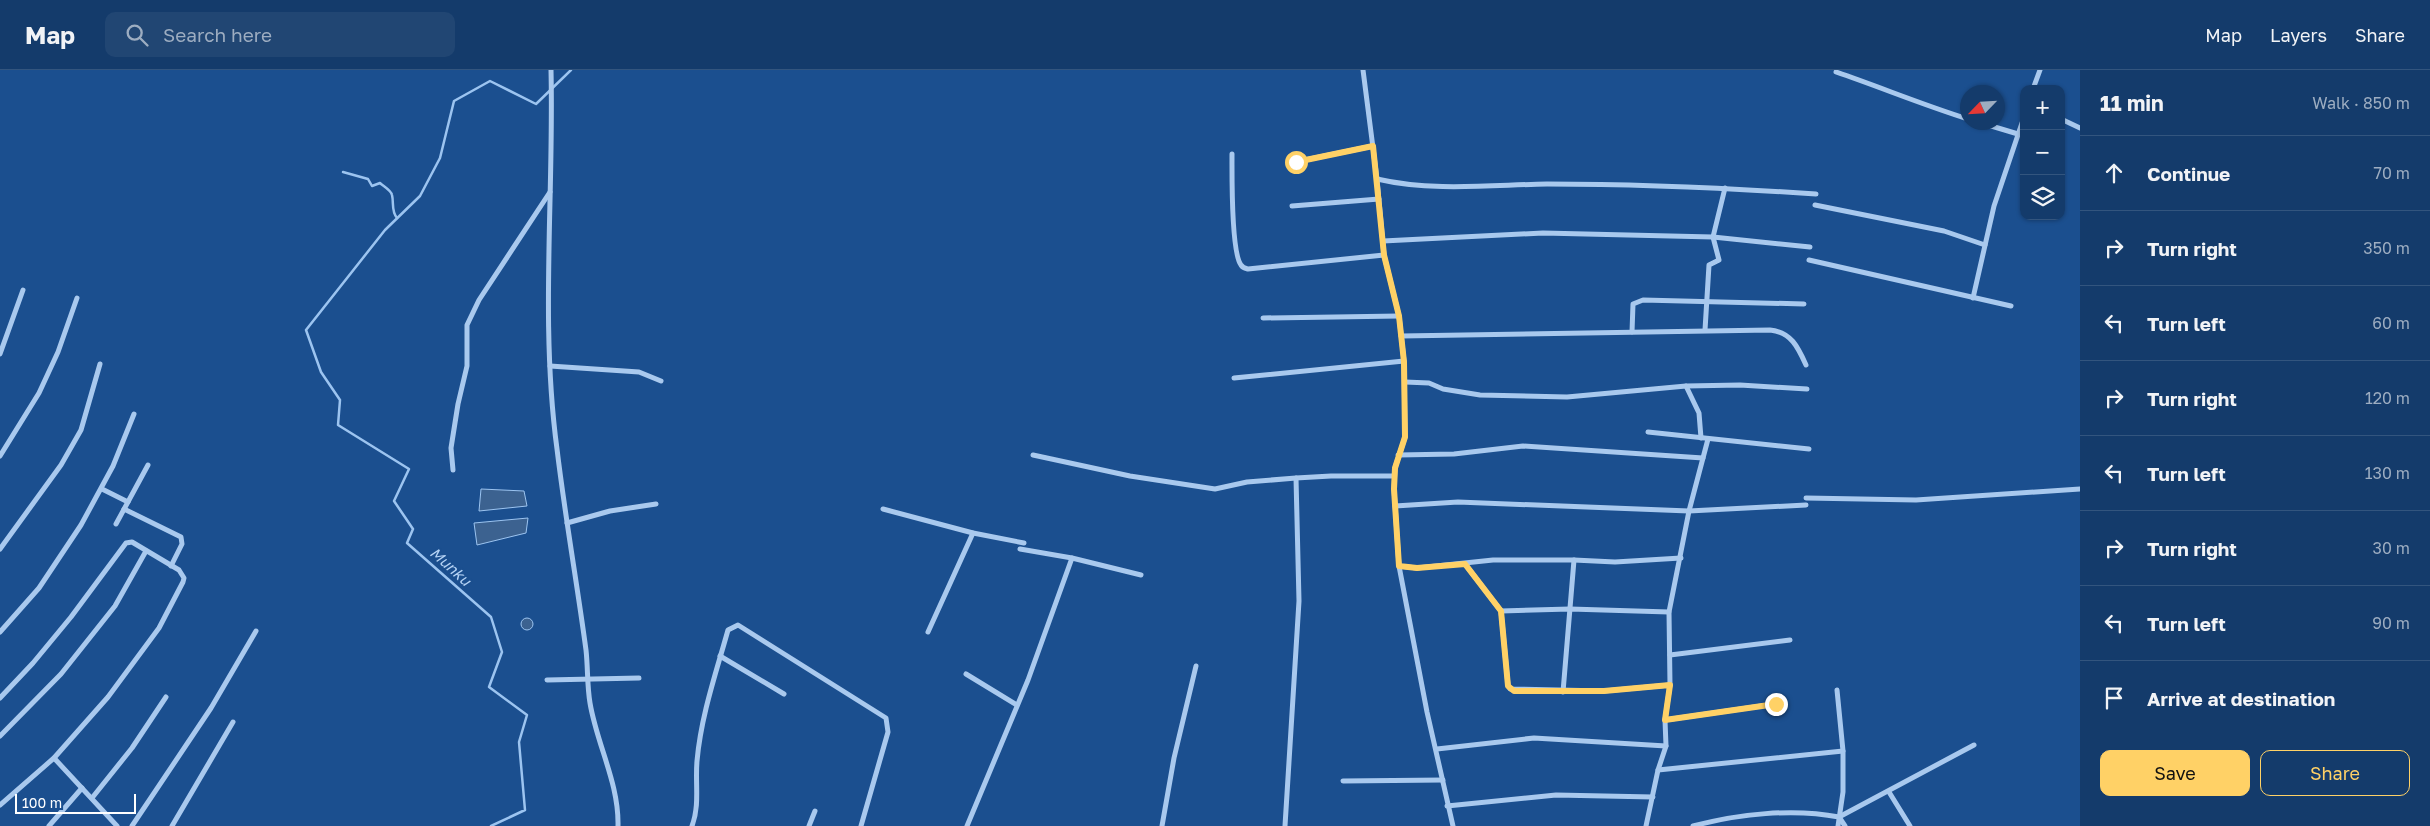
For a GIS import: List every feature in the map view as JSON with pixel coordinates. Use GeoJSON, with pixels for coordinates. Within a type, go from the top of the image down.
{"type":"FeatureCollection","features":[{"type":"Feature","properties":{"kind":"street"},"geometry":{"type":"LineString","coordinates":[[551,70],[548,250],[550,366],[556,447],[586,653],[590,706],[618,808],[618,826]]}},
{"type":"Feature","properties":{"kind":"street"},"geometry":{"type":"LineString","coordinates":[[1363,70],[1377,179],[1384,255],[1399,316],[1404,362],[1405,437],[1398,455],[1394,476],[1399,566],[1453,826]]}},
{"type":"Feature","properties":{"kind":"street"},"geometry":{"type":"LineString","coordinates":[[2035,85],[2040,70]]}},
{"type":"Feature","properties":{"kind":"street"},"geometry":{"type":"LineString","coordinates":[[1836,72],[1884,88],[1928,107],[1960,117]]}},
{"type":"Feature","properties":{"kind":"street"},"geometry":{"type":"LineString","coordinates":[[2065,121],[2080,128]]}},
{"type":"Feature","properties":{"kind":"street"},"geometry":{"type":"LineString","coordinates":[[1973,298],[1994,206],[2020,128]]}},
{"type":"Feature","properties":{"kind":"street"},"geometry":{"type":"LineString","coordinates":[[2005,130],[2018,134]]}},
{"type":"Feature","properties":{"kind":"street"},"geometry":{"type":"LineString","coordinates":[[1296,162],[1373,146]]}},
{"type":"Feature","properties":{"kind":"street"},"geometry":{"type":"LineString","coordinates":[[1232,154],[1236,246],[1240,264],[1243,267],[1248,269],[1384,255]]}},
{"type":"Feature","properties":{"kind":"street"},"geometry":{"type":"LineString","coordinates":[[1377,179],[1392,183],[1448,187],[1546,184],[1725,188],[1816,194]]}},
{"type":"Feature","properties":{"kind":"street"},"geometry":{"type":"LineString","coordinates":[[1705,330],[1709,265],[1719,260],[1713,237],[1725,188]]}},
{"type":"Feature","properties":{"kind":"street"},"geometry":{"type":"LineString","coordinates":[[453,470],[451,448],[458,404],[467,366],[467,325],[480,300],[550,192]]}},
{"type":"Feature","properties":{"kind":"street"},"geometry":{"type":"LineString","coordinates":[[1292,206],[1379,199]]}},
{"type":"Feature","properties":{"kind":"street"},"geometry":{"type":"LineString","coordinates":[[1814,205],[1944,231],[1985,244]]}},
{"type":"Feature","properties":{"kind":"street"},"geometry":{"type":"LineString","coordinates":[[1383,242],[1543,234],[1713,237],[1810,247]]}},
{"type":"Feature","properties":{"kind":"street"},"geometry":{"type":"LineString","coordinates":[[1809,260],[2011,306]]}},
{"type":"Feature","properties":{"kind":"street"},"geometry":{"type":"LineString","coordinates":[[0,354],[23,290]]}},
{"type":"Feature","properties":{"kind":"street"},"geometry":{"type":"LineString","coordinates":[[0,456],[42,386],[58,352],[77,298]]}},
{"type":"Feature","properties":{"kind":"street"},"geometry":{"type":"LineString","coordinates":[[1632,332],[1634,302],[1643,300],[1804,304]]}},
{"type":"Feature","properties":{"kind":"street"},"geometry":{"type":"LineString","coordinates":[[1262,318],[1399,316]]}},
{"type":"Feature","properties":{"kind":"street"},"geometry":{"type":"LineString","coordinates":[[1401,336],[1705,330],[1779,331],[1791,338],[1806,365]]}},
{"type":"Feature","properties":{"kind":"street"},"geometry":{"type":"LineString","coordinates":[[1234,378],[1404,362]]}},
{"type":"Feature","properties":{"kind":"street"},"geometry":{"type":"LineString","coordinates":[[0,549],[60,465],[82,430],[100,364]]}},
{"type":"Feature","properties":{"kind":"street"},"geometry":{"type":"LineString","coordinates":[[550,366],[639,372],[661,381]]}},
{"type":"Feature","properties":{"kind":"street"},"geometry":{"type":"LineString","coordinates":[[1405,382],[1429,383],[1443,389],[1480,395],[1567,397],[1686,386],[1740,384],[1807,389]]}},
{"type":"Feature","properties":{"kind":"street"},"geometry":{"type":"LineString","coordinates":[[1686,386],[1699,413],[1701,438]]}},
{"type":"Feature","properties":{"kind":"street"},"geometry":{"type":"LineString","coordinates":[[0,632],[39,588],[81,525],[102,489],[134,414]]}},
{"type":"Feature","properties":{"kind":"street"},"geometry":{"type":"LineString","coordinates":[[1648,432],[1809,449]]}},
{"type":"Feature","properties":{"kind":"street"},"geometry":{"type":"LineString","coordinates":[[1646,826],[1658,770],[1666,746],[1665,720],[1670,685],[1669,612],[1689,511],[1708,439]]}},
{"type":"Feature","properties":{"kind":"street"},"geometry":{"type":"LineString","coordinates":[[1398,455],[1454,454],[1523,446],[1703,458]]}},
{"type":"Feature","properties":{"kind":"street"},"geometry":{"type":"LineString","coordinates":[[1033,455],[1130,476],[1215,489],[1247,482],[1296,478],[1394,476]]}},
{"type":"Feature","properties":{"kind":"street"},"geometry":{"type":"LineString","coordinates":[[116,524],[148,465]]}},
{"type":"Feature","properties":{"kind":"street"},"geometry":{"type":"LineString","coordinates":[[1285,826],[1299,601],[1296,478]]}},
{"type":"Feature","properties":{"kind":"street"},"geometry":{"type":"LineString","coordinates":[[102,489],[128,502]]}},
{"type":"Feature","properties":{"kind":"street"},"geometry":{"type":"LineString","coordinates":[[1806,498],[1916,500],[2080,489]]}},
{"type":"Feature","properties":{"kind":"street"},"geometry":{"type":"LineString","coordinates":[[1395,506],[1468,502],[1689,511],[1806,505]]}},
{"type":"Feature","properties":{"kind":"street"},"geometry":{"type":"LineString","coordinates":[[567,522],[610,511],[656,504]]}},
{"type":"Feature","properties":{"kind":"street"},"geometry":{"type":"LineString","coordinates":[[124,509],[181,537],[182,544],[171,566]]}},
{"type":"Feature","properties":{"kind":"street"},"geometry":{"type":"LineString","coordinates":[[882,509],[973,534],[1024,543]]}},
{"type":"Feature","properties":{"kind":"street"},"geometry":{"type":"LineString","coordinates":[[928,632],[973,534]]}},
{"type":"Feature","properties":{"kind":"street"},"geometry":{"type":"LineString","coordinates":[[0,698],[33,663],[71,617],[100,580],[124,544],[132,542],[179,570],[184,578],[159,628],[108,697],[54,758],[0,805]]}},
{"type":"Feature","properties":{"kind":"street"},"geometry":{"type":"LineString","coordinates":[[1020,549],[1072,558],[1142,575]]}},
{"type":"Feature","properties":{"kind":"street"},"geometry":{"type":"LineString","coordinates":[[0,736],[60,674],[115,606],[146,551]]}},
{"type":"Feature","properties":{"kind":"street"},"geometry":{"type":"LineString","coordinates":[[967,826],[1017,706],[1072,558]]}},
{"type":"Feature","properties":{"kind":"street"},"geometry":{"type":"LineString","coordinates":[[1399,566],[1417,568],[1493,560],[1615,562],[1681,558]]}},
{"type":"Feature","properties":{"kind":"street"},"geometry":{"type":"LineString","coordinates":[[1564,692],[1574,560]]}},
{"type":"Feature","properties":{"kind":"street"},"geometry":{"type":"LineString","coordinates":[[1465,564],[1501,611],[1508,686],[1510,690],[1604,691],[1670,685]]}},
{"type":"Feature","properties":{"kind":"street"},"geometry":{"type":"LineString","coordinates":[[1501,611],[1570,609],[1669,612]]}},
{"type":"Feature","properties":{"kind":"street"},"geometry":{"type":"LineString","coordinates":[[692,826],[696,816],[697,761],[708,695],[728,630],[738,625],[886,718],[888,732],[862,826]]}},
{"type":"Feature","properties":{"kind":"street"},"geometry":{"type":"LineString","coordinates":[[132,826],[211,708],[256,631]]}},
{"type":"Feature","properties":{"kind":"street"},"geometry":{"type":"LineString","coordinates":[[1670,655],[1790,640]]}},
{"type":"Feature","properties":{"kind":"street"},"geometry":{"type":"LineString","coordinates":[[720,656],[784,694]]}},
{"type":"Feature","properties":{"kind":"street"},"geometry":{"type":"LineString","coordinates":[[1162,826],[1174,758],[1196,666]]}},
{"type":"Feature","properties":{"kind":"street"},"geometry":{"type":"LineString","coordinates":[[966,674],[1017,706]]}},
{"type":"Feature","properties":{"kind":"street"},"geometry":{"type":"LineString","coordinates":[[547,680],[639,678]]}},
{"type":"Feature","properties":{"kind":"street"},"geometry":{"type":"LineString","coordinates":[[1837,690],[1843,750],[1843,792],[1838,826]]}},
{"type":"Feature","properties":{"kind":"street"},"geometry":{"type":"LineString","coordinates":[[92,798],[132,748],[166,697]]}},
{"type":"Feature","properties":{"kind":"street"},"geometry":{"type":"LineString","coordinates":[[1665,720],[1776,704]]}},
{"type":"Feature","properties":{"kind":"street"},"geometry":{"type":"LineString","coordinates":[[172,826],[233,722]]}},
{"type":"Feature","properties":{"kind":"street"},"geometry":{"type":"LineString","coordinates":[[1436,749],[1534,738],[1666,746]]}},
{"type":"Feature","properties":{"kind":"street"},"geometry":{"type":"LineString","coordinates":[[1693,826],[1717,820],[1773,814],[1823,814],[1839,817],[1974,745]]}},
{"type":"Feature","properties":{"kind":"street"},"geometry":{"type":"LineString","coordinates":[[1658,770],[1843,750]]}},
{"type":"Feature","properties":{"kind":"street"},"geometry":{"type":"LineString","coordinates":[[54,758],[116,826]]}},
{"type":"Feature","properties":{"kind":"street"},"geometry":{"type":"LineString","coordinates":[[1343,781],[1443,780]]}},
{"type":"Feature","properties":{"kind":"street"},"geometry":{"type":"LineString","coordinates":[[48,826],[82,788]]}},
{"type":"Feature","properties":{"kind":"street"},"geometry":{"type":"LineString","coordinates":[[1889,792],[1910,826]]}},
{"type":"Feature","properties":{"kind":"street"},"geometry":{"type":"LineString","coordinates":[[1448,806],[1556,795],[1653,797]]}},
{"type":"Feature","properties":{"kind":"street"},"geometry":{"type":"LineString","coordinates":[[809,826],[815,811]]}},
{"type":"Feature","properties":{"kind":"street"},"geometry":{"type":"LineString","coordinates":[[1839,817],[1845,826]]}},
{"type":"Feature","properties":{"kind":"water"},"geometry":{"type":"Polygon","coordinates":[[[481,489],[524,491],[527,506],[479,511],[481,489]]]}},
{"type":"Feature","properties":{"kind":"water"},"geometry":{"type":"Polygon","coordinates":[[[528,518],[526,533],[477,545],[474,523],[528,518]]]}},
{"type":"Feature","properties":{"kind":"water"},"geometry":{"type":"Polygon","coordinates":[[[525,618],[529,618],[533,624],[529,630],[525,630],[521,626],[521,622],[525,618]]]}},
{"type":"Feature","properties":{"kind":"waterway","name":"Munku"},"geometry":{"type":"LineString","coordinates":[[491,826],[525,810],[519,742],[527,715],[489,687],[502,652],[491,617],[407,543],[413,529],[394,501],[409,469],[338,425],[340,400],[321,372],[306,330],[385,230],[420,196],[440,158],[454,101],[490,81],[536,104],[571,70]]}},
{"type":"Feature","properties":{"kind":"waterway"},"geometry":{"type":"LineString","coordinates":[[343,172],[368,179],[372,186],[380,183],[387,188],[392,195],[393,210],[397,218]]}},
{"type":"Feature","properties":{"kind":"route"},"geometry":{"type":"LineString","coordinates":[[1296,162],[1373,146],[1384,255],[1399,316],[1404,362],[1405,437],[1395,468],[1394,489],[1399,566],[1417,568],[1465,564],[1501,611],[1508,686],[1510,690],[1604,691],[1670,685],[1665,720],[1776,704]]}}]}
